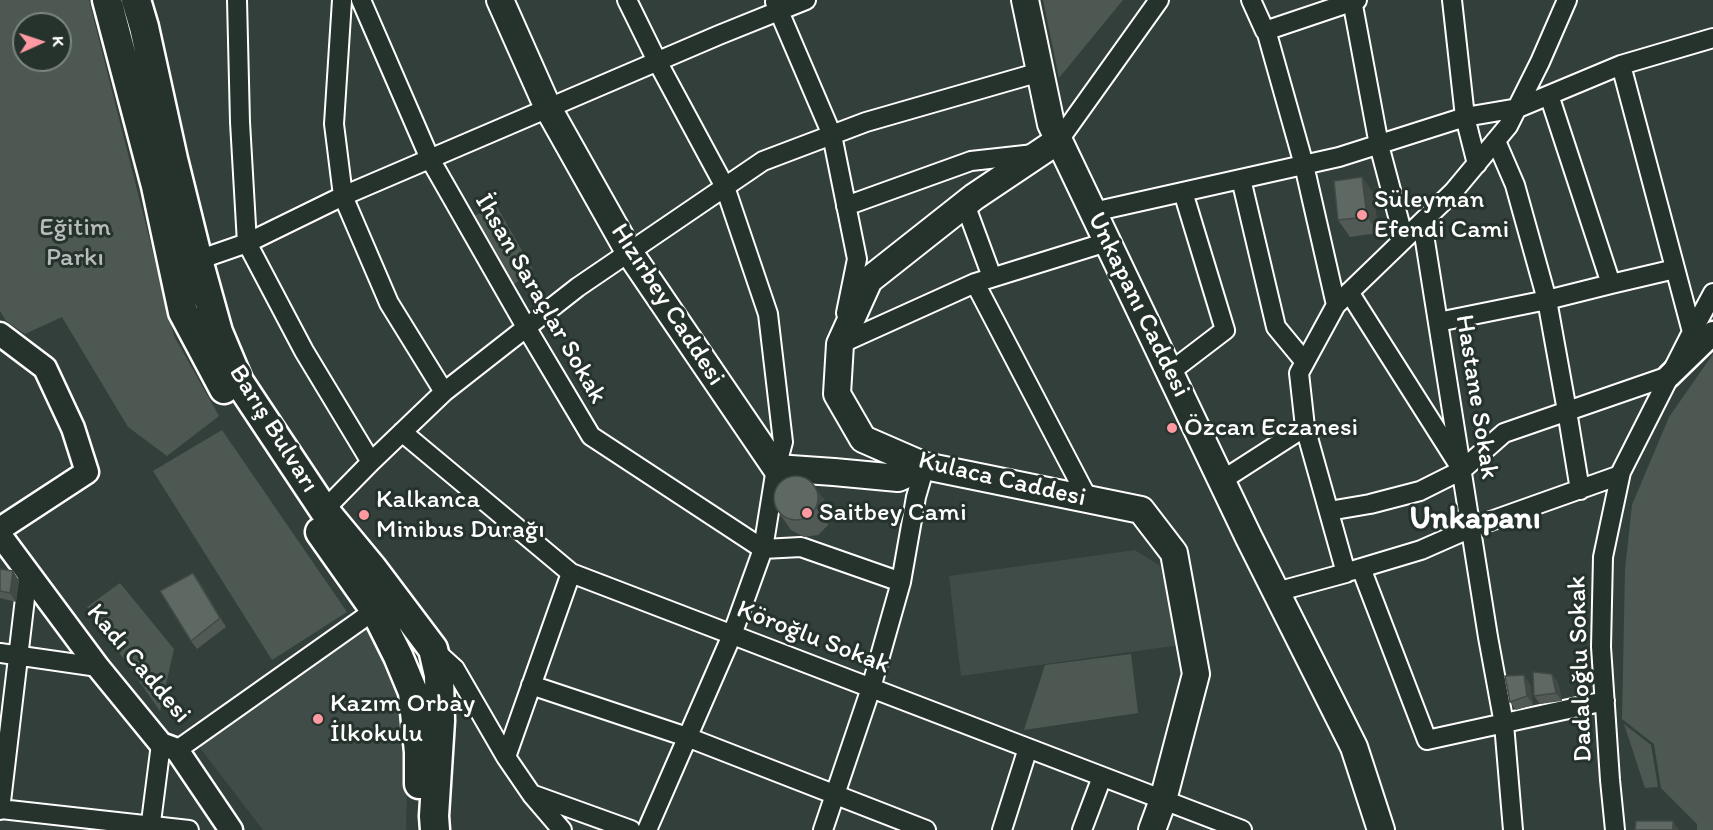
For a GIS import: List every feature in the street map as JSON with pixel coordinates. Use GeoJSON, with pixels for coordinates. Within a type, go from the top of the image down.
{"type":"FeatureCollection","features":[{"type":"Feature","properties":{"kind":"main road","name":"Barış Bulvarı"},"geometry":{"type":"LineString","coordinates":[[107,0],[156,186],[183,312],[231,402],[266,456],[375,609],[413,692],[419,752],[419,830]]}},
{"type":"Feature","properties":{"kind":"main road","name":"Barış Bulvarı"},"geometry":{"type":"LineString","coordinates":[[136,0],[198,260],[218,332],[239,382],[324,510],[372,568],[433,649],[438,675],[440,721],[435,830]]}},
{"type":"Feature","properties":{"kind":"main road","name":"Hızırbey Caddesi"},"geometry":{"type":"LineString","coordinates":[[500,0],[548,108],[629,252],[776,468]]}},
{"type":"Feature","properties":{"kind":"main road","name":"Unkapanı Caddesi"},"geometry":{"type":"LineString","coordinates":[[1025,0],[1051,124],[1049,147],[1093,212],[1221,481],[1354,747],[1381,830]]}},
{"type":"Feature","properties":{"kind":"main road","name":"Kulaca Caddesi"},"geometry":{"type":"LineString","coordinates":[[1049,147],[965,204],[869,280],[840,344],[837,394],[863,439],[925,466],[1141,510],[1174,554],[1196,674],[1163,800],[1152,830]]}},
{"type":"Feature","properties":{"kind":"main road"},"geometry":{"type":"LineString","coordinates":[[776,468],[898,478],[925,466]]}},
{"type":"Feature","properties":{"kind":"street"},"geometry":{"type":"LineString","coordinates":[[237,0],[240,122],[247,243],[303,351],[371,462]]}},
{"type":"Feature","properties":{"kind":"street"},"geometry":{"type":"LineString","coordinates":[[342,0],[334,124],[343,196],[389,303],[444,392]]}},
{"type":"Feature","properties":{"kind":"street","name":"İhsan Saraçlar Sokak"},"geometry":{"type":"LineString","coordinates":[[361,0],[430,159],[591,436],[763,549]]}},
{"type":"Feature","properties":{"kind":"street"},"geometry":{"type":"LineString","coordinates":[[627,0],[725,187],[768,314],[783,442],[776,468],[763,549],[732,635],[647,830]]}},
{"type":"Feature","properties":{"kind":"street"},"geometry":{"type":"LineString","coordinates":[[198,260],[247,243],[343,196],[657,61],[776,5],[806,0]]}},
{"type":"Feature","properties":{"kind":"street"},"geometry":{"type":"LineString","coordinates":[[846,206],[971,161],[1049,147],[1159,0]]}},
{"type":"Feature","properties":{"kind":"street"},"geometry":{"type":"LineString","coordinates":[[1251,0],[1266,30],[1304,165],[1336,305]]}},
{"type":"Feature","properties":{"kind":"street"},"geometry":{"type":"LineString","coordinates":[[1452,0],[1465,117],[1477,164]]}},
{"type":"Feature","properties":{"kind":"street"},"geometry":{"type":"LineString","coordinates":[[1567,0],[1540,62],[1508,126],[1453,192],[1336,305],[1299,373],[1305,427],[1329,511],[1426,740],[1605,701]]}},
{"type":"Feature","properties":{"kind":"street"},"geometry":{"type":"LineString","coordinates":[[1266,30],[1354,1],[1379,145],[1404,239]]}},
{"type":"Feature","properties":{"kind":"street"},"geometry":{"type":"LineString","coordinates":[[776,5],[832,135],[857,259],[840,344]]}},
{"type":"Feature","properties":{"kind":"street"},"geometry":{"type":"LineString","coordinates":[[1093,212],[1339,157],[1465,117],[1518,108],[1621,65],[1713,38]]}},
{"type":"Feature","properties":{"kind":"street"},"geometry":{"type":"LineString","coordinates":[[1621,65],[1675,269],[1702,332]]}},
{"type":"Feature","properties":{"kind":"street"},"geometry":{"type":"LineString","coordinates":[[324,510],[444,392],[578,287],[763,161],[866,122],[1040,72]]}},
{"type":"Feature","properties":{"kind":"street"},"geometry":{"type":"LineString","coordinates":[[1549,95],[1611,284]]}},
{"type":"Feature","properties":{"kind":"street"},"geometry":{"type":"LineString","coordinates":[[1496,141],[1515,185],[1547,300],[1580,490]]}},
{"type":"Feature","properties":{"kind":"street"},"geometry":{"type":"LineString","coordinates":[[1241,179],[1276,327],[1305,362]]}},
{"type":"Feature","properties":{"kind":"street"},"geometry":{"type":"LineString","coordinates":[[1170,372],[1225,330],[1183,192]]}},
{"type":"Feature","properties":{"kind":"street"},"geometry":{"type":"LineString","coordinates":[[965,204],[983,280],[1088,500]]}},
{"type":"Feature","properties":{"kind":"street","name":"Hastane Sokak"},"geometry":{"type":"LineString","coordinates":[[1422,222],[1504,724],[1513,830]]}},
{"type":"Feature","properties":{"kind":"street"},"geometry":{"type":"LineString","coordinates":[[840,344],[983,280],[1107,242]]}},
{"type":"Feature","properties":{"kind":"street"},"geometry":{"type":"LineString","coordinates":[[1438,322],[1547,300],[1675,269]]}},
{"type":"Feature","properties":{"kind":"street"},"geometry":{"type":"LineString","coordinates":[[1349,292],[1462,470]]}},
{"type":"Feature","properties":{"kind":"street"},"geometry":{"type":"LineString","coordinates":[[1329,511],[1370,504],[1420,491],[1462,470],[1504,433],[1670,376],[1702,332],[1713,293]]}},
{"type":"Feature","properties":{"kind":"street"},"geometry":{"type":"LineString","coordinates":[[0,334],[45,368],[73,428],[87,472],[0,529]]}},
{"type":"Feature","properties":{"kind":"street","name":"Dadaloğlu Sokak"},"geometry":{"type":"LineString","coordinates":[[1615,830],[1601,647],[1603,557],[1620,475],[1670,376]]}},
{"type":"Feature","properties":{"kind":"street"},"geometry":{"type":"LineString","coordinates":[[1221,481],[1305,427]]}},
{"type":"Feature","properties":{"kind":"street","name":"Köroğlu Sokak"},"geometry":{"type":"LineString","coordinates":[[402,432],[571,573],[1242,830]]}},
{"type":"Feature","properties":{"kind":"street"},"geometry":{"type":"LineString","coordinates":[[823,830],[871,688],[901,582],[916,497],[925,466]]}},
{"type":"Feature","properties":{"kind":"street"},"geometry":{"type":"LineString","coordinates":[[1276,592],[1421,550],[1471,528],[1620,475]]}},
{"type":"Feature","properties":{"kind":"street","name":"Kadı Caddesi"},"geometry":{"type":"LineString","coordinates":[[0,535],[98,667],[169,747],[231,830]]}},
{"type":"Feature","properties":{"kind":"street"},"geometry":{"type":"LineString","coordinates":[[763,549],[801,547],[901,582]]}},
{"type":"Feature","properties":{"kind":"street"},"geometry":{"type":"LineString","coordinates":[[28,573],[9,654],[0,809],[150,828],[189,830]]}},
{"type":"Feature","properties":{"kind":"street"},"geometry":{"type":"LineString","coordinates":[[506,758],[571,573]]}},
{"type":"Feature","properties":{"kind":"street"},"geometry":{"type":"LineString","coordinates":[[150,828],[169,747],[375,609]]}},
{"type":"Feature","properties":{"kind":"street"},"geometry":{"type":"LineString","coordinates":[[433,649],[455,669],[506,758],[532,795],[562,830]]}},
{"type":"Feature","properties":{"kind":"street"},"geometry":{"type":"LineString","coordinates":[[9,654],[98,667]]}},
{"type":"Feature","properties":{"kind":"street"},"geometry":{"type":"LineString","coordinates":[[531,685],[687,737],[926,830]]}},
{"type":"Feature","properties":{"kind":"street"},"geometry":{"type":"LineString","coordinates":[[1002,830],[1028,748]]}},
{"type":"Feature","properties":{"kind":"street"},"geometry":{"type":"LineString","coordinates":[[1083,830],[1102,777]]}},
{"type":"Feature","properties":{"kind":"street"},"geometry":{"type":"LineString","coordinates":[[532,795],[631,830]]}},
{"type":"Feature","properties":{"kind":"shaded area"},"geometry":{"type":"Polygon","coordinates":[[[1135,550],[1160,566],[1180,645],[961,676],[949,576],[1135,550]]]}},
{"type":"Feature","properties":{"kind":"shaded area","name":"Kazım Orbay İlkokulu"},"geometry":{"type":"Polygon","coordinates":[[[366,625],[399,694],[408,744],[406,830],[263,830],[197,744],[366,625]]]}},
{"type":"Feature","properties":{"kind":"green space","name":"Eğitim Parkı"},"geometry":{"type":"Polygon","coordinates":[[[0,0],[89,0],[174,336],[219,416],[167,456],[128,427],[62,317],[25,334],[6,321],[0,311],[0,0]]]}},
{"type":"Feature","properties":{"kind":"green space"},"geometry":{"type":"Polygon","coordinates":[[[1043,0],[1123,0],[1059,78],[1043,0]]]}},
{"type":"Feature","properties":{"kind":"green space"},"geometry":{"type":"Polygon","coordinates":[[[496,205],[533,270],[513,285],[472,217],[496,205]]]}},
{"type":"Feature","properties":{"kind":"green space"},"geometry":{"type":"Polygon","coordinates":[[[1713,354],[1713,830],[1697,830],[1697,824],[1661,788],[1654,744],[1622,719],[1625,570],[1632,505],[1669,417],[1713,354]]]}},
{"type":"Feature","properties":{"kind":"green space"},"geometry":{"type":"Polygon","coordinates":[[[222,430],[347,612],[272,660],[153,471],[222,430]]]}},
{"type":"Feature","properties":{"kind":"green space"},"geometry":{"type":"Polygon","coordinates":[[[120,583],[174,649],[160,711],[87,607],[120,583]]]}},
{"type":"Feature","properties":{"kind":"green space"},"geometry":{"type":"Polygon","coordinates":[[[1131,654],[1138,713],[1024,730],[1045,665],[1131,654]]]}},
{"type":"Feature","properties":{"kind":"green space"},"geometry":{"type":"Polygon","coordinates":[[[1624,724],[1651,745],[1658,787],[1645,788],[1624,724]]]}},
{"type":"Feature","properties":{"kind":"building"},"geometry":{"type":"Polygon","coordinates":[[[1362,177],[1367,217],[1338,220],[1334,181],[1362,177]]]}},
{"type":"Feature","properties":{"kind":"building"},"geometry":{"type":"Polygon","coordinates":[[[796,476],[805,477],[812,482],[817,489],[817,507],[812,514],[805,519],[796,520],[787,519],[780,514],[775,507],[774,498],[775,489],[780,482],[787,477],[796,476]]]}},
{"type":"Feature","properties":{"kind":"building"},"geometry":{"type":"Polygon","coordinates":[[[0,569],[13,571],[10,593],[0,591],[0,569]]]}},
{"type":"Feature","properties":{"kind":"building"},"geometry":{"type":"Polygon","coordinates":[[[193,573],[220,618],[191,641],[160,591],[193,573]]]}},
{"type":"Feature","properties":{"kind":"building"},"geometry":{"type":"Polygon","coordinates":[[[1533,672],[1552,674],[1556,693],[1534,696],[1533,672]]]}},
{"type":"Feature","properties":{"kind":"building"},"geometry":{"type":"Polygon","coordinates":[[[1524,675],[1527,696],[1510,702],[1505,676],[1524,675]]]}},
{"type":"Feature","properties":{"kind":"building"},"geometry":{"type":"Polygon","coordinates":[[[1636,821],[1673,821],[1673,830],[1635,830],[1636,821]]]}},
{"type":"Feature","properties":{"kind":"place","name":"Süleyman Efendi Cami"},"geometry":{"type":"Point","coordinates":[1362,215]}},
{"type":"Feature","properties":{"kind":"place","name":"Özcan Eczanesi"},"geometry":{"type":"Point","coordinates":[1172,428]}},
{"type":"Feature","properties":{"kind":"place","name":"Saitbey Cami"},"geometry":{"type":"Point","coordinates":[807,513]}},
{"type":"Feature","properties":{"kind":"place","name":"Kalkanca Minibus Durağı"},"geometry":{"type":"Point","coordinates":[364,515]}},
{"type":"Feature","properties":{"kind":"place","name":"Kazım Orbay İlkokulu"},"geometry":{"type":"Point","coordinates":[318,719]}},
{"type":"Feature","properties":{"kind":"district","name":"Unkapanı"},"geometry":{"type":"Point","coordinates":[1475,520]}}]}
